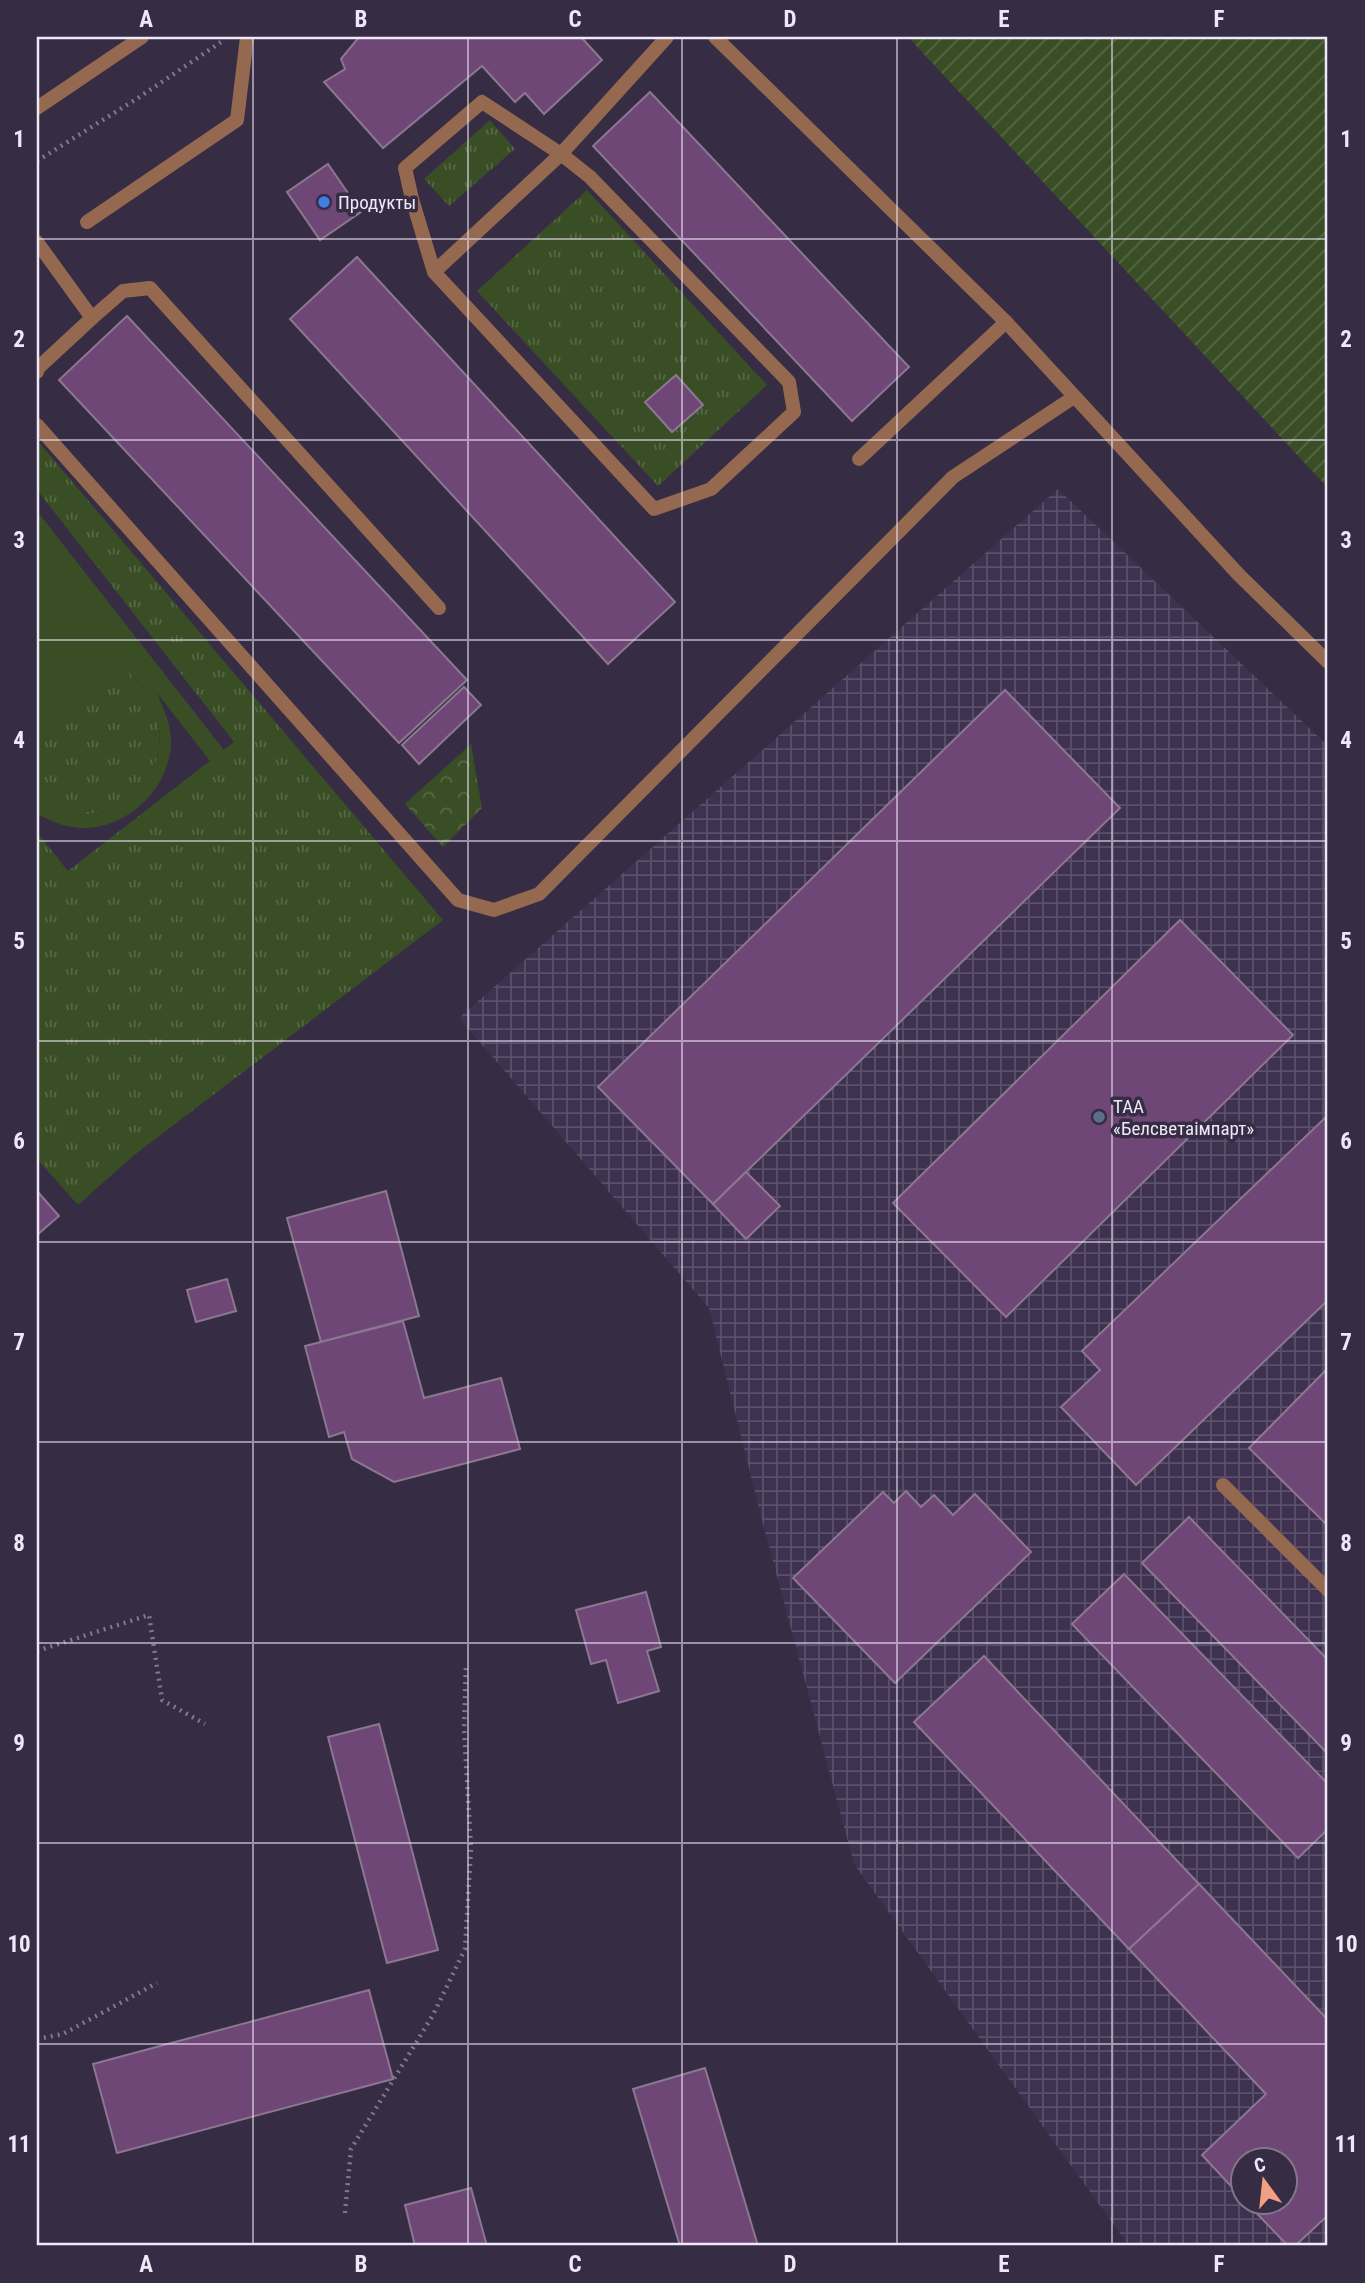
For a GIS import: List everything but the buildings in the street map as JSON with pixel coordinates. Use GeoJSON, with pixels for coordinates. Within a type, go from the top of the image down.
{"type":"FeatureCollection","features":[{"type":"Feature","properties":{"kind":"street"},"geometry":{"type":"LineString","coordinates":[[37,108],[142,37]]}},
{"type":"Feature","properties":{"kind":"street"},"geometry":{"type":"LineString","coordinates":[[88,222],[237,121],[247,37]]}},
{"type":"Feature","properties":{"kind":"street"},"geometry":{"type":"LineString","coordinates":[[434,272],[561,154],[667,37]]}},
{"type":"Feature","properties":{"kind":"street"},"geometry":{"type":"LineString","coordinates":[[715,37],[1006,322],[1239,575],[1328,662]]}},
{"type":"Feature","properties":{"kind":"street"},"geometry":{"type":"LineString","coordinates":[[482,102],[561,154],[590,177],[789,382],[794,412],[711,489],[654,509],[434,272],[405,168],[482,102]]}},
{"type":"Feature","properties":{"kind":"street"},"geometry":{"type":"LineString","coordinates":[[37,243],[92,318]]}},
{"type":"Feature","properties":{"kind":"street"},"geometry":{"type":"LineString","coordinates":[[37,373],[38,368],[122,291],[150,288],[439,608]]}},
{"type":"Feature","properties":{"kind":"street"},"geometry":{"type":"LineString","coordinates":[[859,459],[1006,322]]}},
{"type":"Feature","properties":{"kind":"street"},"geometry":{"type":"LineString","coordinates":[[37,425],[458,900],[494,910],[539,894],[953,477],[1074,397]]}},
{"type":"Feature","properties":{"kind":"street"},"geometry":{"type":"LineString","coordinates":[[1223,1485],[1328,1590]]}},
{"type":"Feature","properties":{"kind":"path"},"geometry":{"type":"LineString","coordinates":[[37,161],[138,98],[228,37]]}},
{"type":"Feature","properties":{"kind":"path"},"geometry":{"type":"LineString","coordinates":[[37,1651],[149,1615],[162,1700],[205,1724]]}},
{"type":"Feature","properties":{"kind":"path"},"geometry":{"type":"LineString","coordinates":[[345,2213],[351,2148],[433,2015],[465,1949],[471,1848],[464,1729],[466,1664]]}},
{"type":"Feature","properties":{"kind":"path"},"geometry":{"type":"LineString","coordinates":[[37,2039],[63,2034],[157,1983]]}},
{"type":"Feature","properties":{"kind":"shaded area"},"geometry":{"type":"Polygon","coordinates":[[[1058,489],[1328,746],[1328,2246],[1129,2246],[854,1864],[763,1524],[709,1308],[459,1018],[1058,489]]]}},
{"type":"Feature","properties":{"kind":"green space"},"geometry":{"type":"Polygon","coordinates":[[[908,37],[1328,37],[1328,488],[908,37]]]}},
{"type":"Feature","properties":{"kind":"green space"},"geometry":{"type":"Polygon","coordinates":[[[490,120],[515,149],[449,206],[424,179],[490,120]]]}},
{"type":"Feature","properties":{"kind":"green space"},"geometry":{"type":"Polygon","coordinates":[[[587,190],[767,385],[658,486],[477,291],[587,190]]]}},
{"type":"Feature","properties":{"kind":"green space"},"geometry":{"type":"Polygon","coordinates":[[[37,440],[443,920],[133,1156],[78,1205],[37,1159],[37,832],[68,871],[234,742],[37,490],[37,440]]]}},
{"type":"Feature","properties":{"kind":"green space"},"geometry":{"type":"Polygon","coordinates":[[[37,511],[224,750],[210,761],[157,693],[168,720],[171,738],[165,772],[145,801],[132,812],[100,826],[77,828],[53,822],[37,814],[37,801],[60,811],[83,814],[105,811],[125,801],[142,787],[153,768],[159,745],[158,720],[149,698],[124,666],[37,732],[37,511]]]}},
{"type":"Feature","properties":{"kind":"green space"},"geometry":{"type":"Polygon","coordinates":[[[124,666],[149,698],[158,720],[159,745],[153,768],[142,787],[125,801],[105,811],[83,814],[60,811],[37,801],[37,732],[124,666]]]}},
{"type":"Feature","properties":{"kind":"green space"},"geometry":{"type":"Polygon","coordinates":[[[471,744],[482,808],[443,847],[405,804],[471,744]]]}},
{"type":"Feature","properties":{"kind":"place","name":"Продукты"},"geometry":{"type":"Point","coordinates":[324,202]}},
{"type":"Feature","properties":{"kind":"place","name":"ТАА «Белсветаімпарт»"},"geometry":{"type":"Point","coordinates":[1099,1117]}}]}
